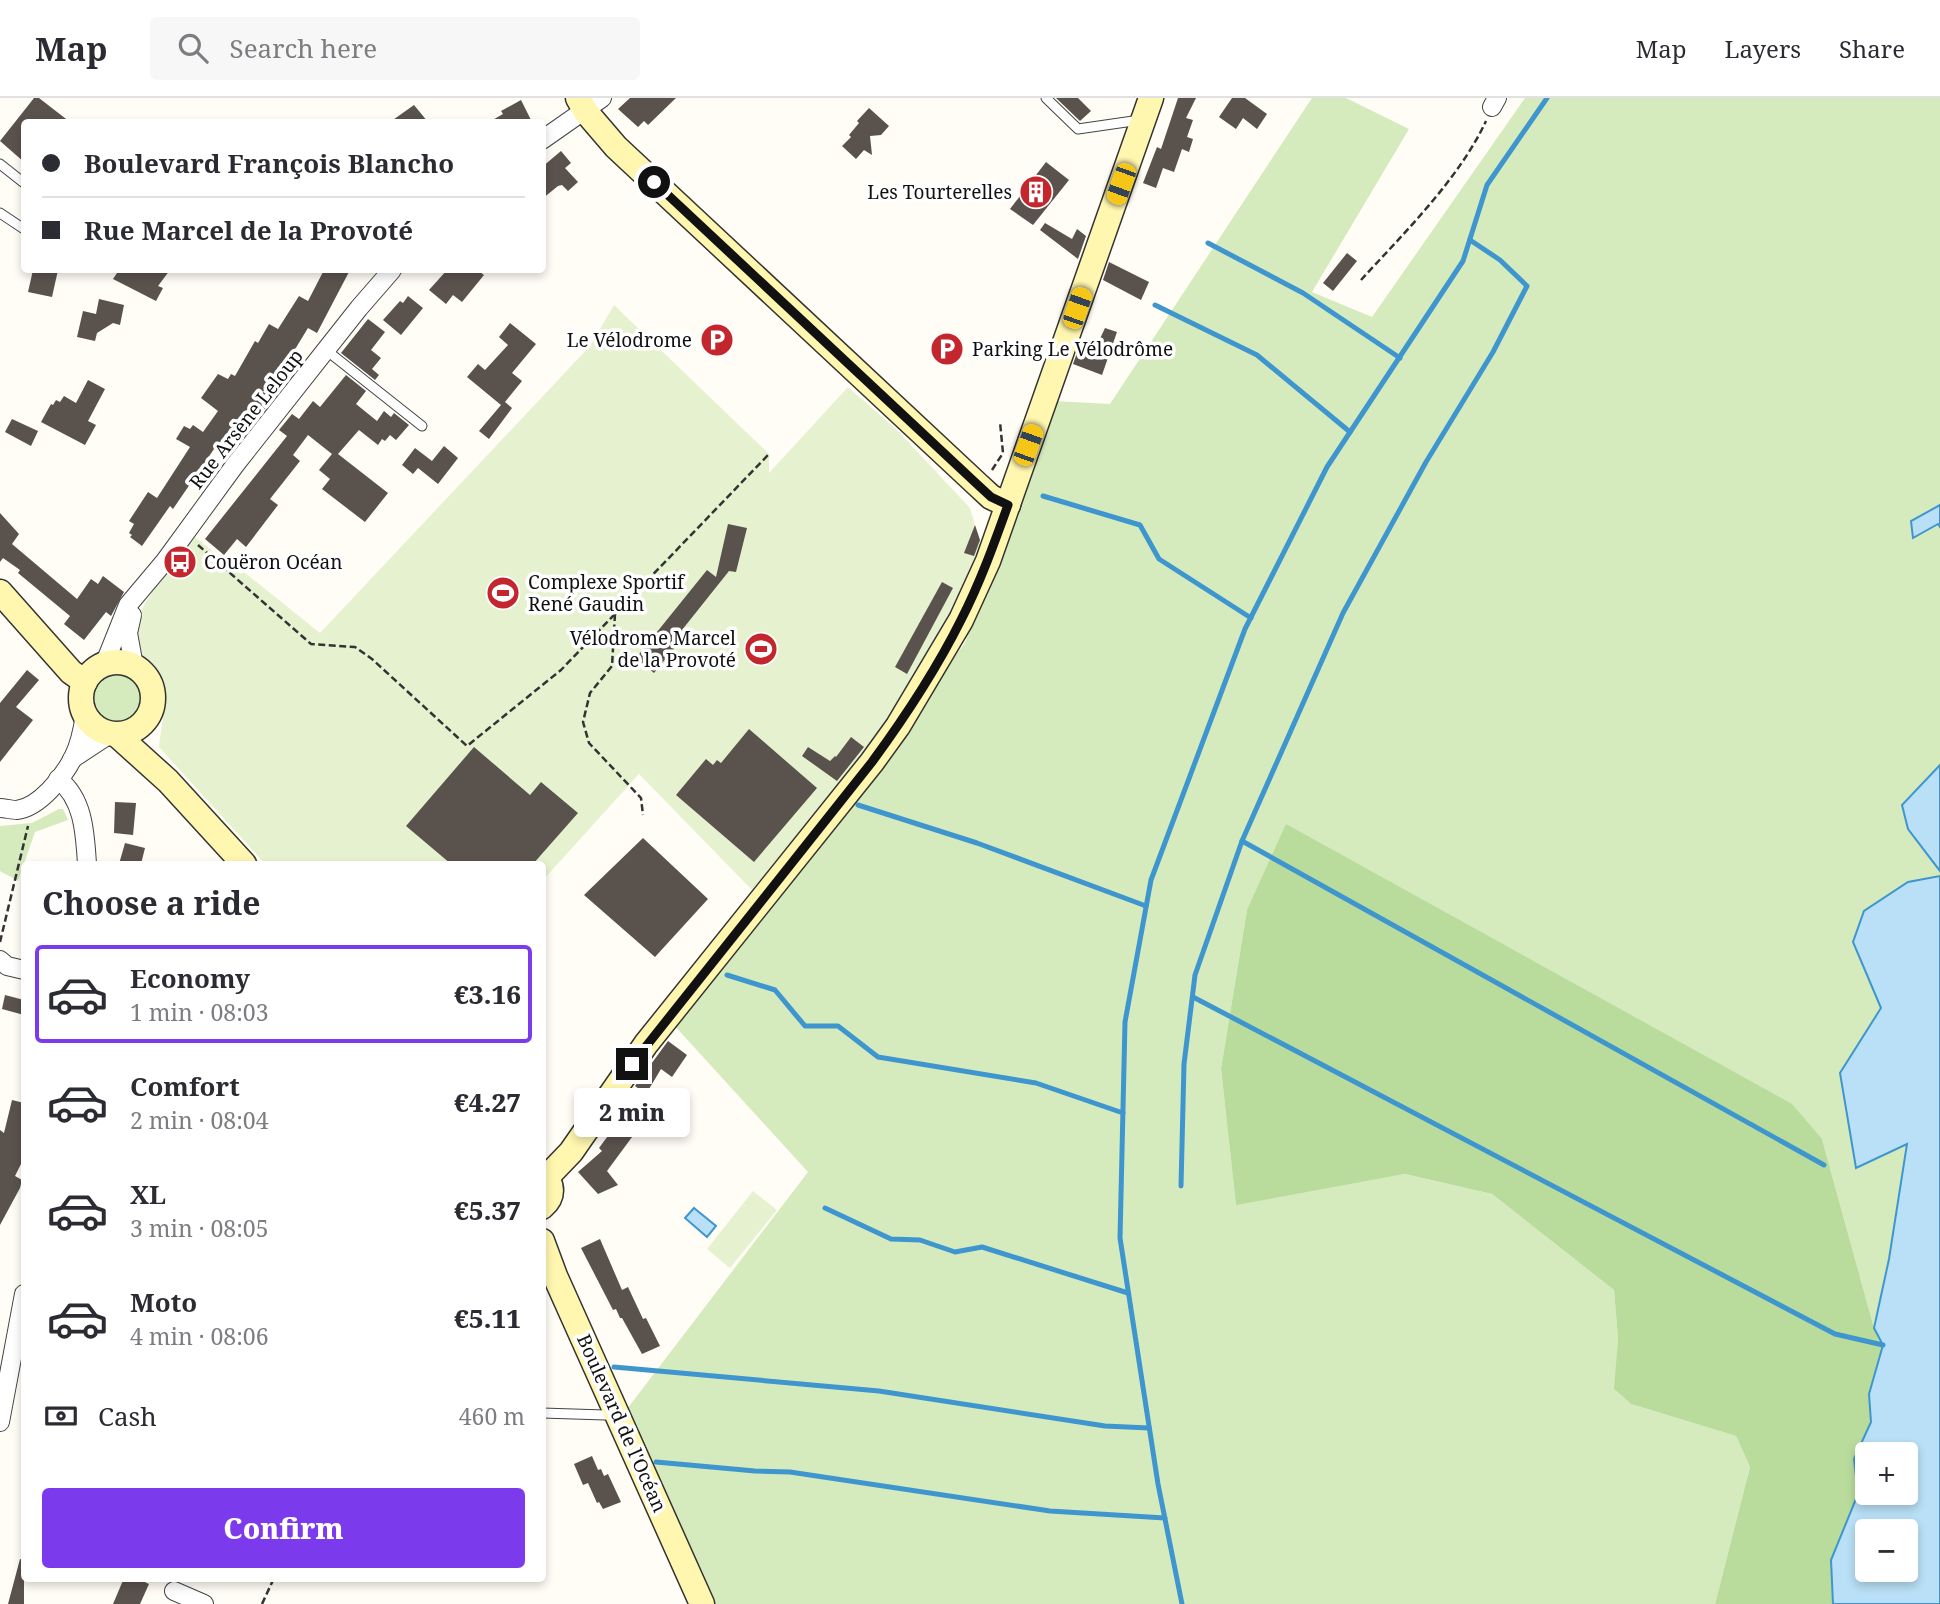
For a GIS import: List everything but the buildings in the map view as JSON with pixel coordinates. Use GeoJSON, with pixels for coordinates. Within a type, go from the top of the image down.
{"type":"FeatureCollection","features":[{"type":"Feature","properties":{"kind":"main road"},"geometry":{"type":"LineString","coordinates":[[589,103],[616,147],[991,497],[1008,505]]}},
{"type":"Feature","properties":{"kind":"main road"},"geometry":{"type":"LineString","coordinates":[[546,1175],[571,1152],[653,1035],[872,762],[898,726],[961,620],[988,561],[1148,109]]}},
{"type":"Feature","properties":{"kind":"main road"},"geometry":{"type":"LineString","coordinates":[[0,592],[65,665],[85,681]]}},
{"type":"Feature","properties":{"kind":"main road"},"geometry":{"type":"LineString","coordinates":[[113,734],[136,729],[147,719],[153,705],[152,690],[145,676],[134,666],[119,662],[104,665],[90,674],[85,681],[81,698],[85,714],[95,727],[113,734],[168,781],[241,861]]}},
{"type":"Feature","properties":{"kind":"main road"},"geometry":{"type":"LineString","coordinates":[[147,719],[152,746],[168,781]]}},
{"type":"Feature","properties":{"kind":"main road"},"geometry":{"type":"LineString","coordinates":[[546,1178],[552,1190],[546,1204]]}},
{"type":"Feature","properties":{"kind":"main road","name":"Boulevard de l'Océan"},"geometry":{"type":"LineString","coordinates":[[546,1252],[702,1604]]}},
{"type":"Feature","properties":{"kind":"street"},"geometry":{"type":"LineString","coordinates":[[546,138],[589,103]]}},
{"type":"Feature","properties":{"kind":"street","name":"Rue Arsène Leloup"},"geometry":{"type":"LineString","coordinates":[[104,665],[125,611],[326,349],[389,273]]}},
{"type":"Feature","properties":{"kind":"street","name":"Rue Arsène Leloup"},"geometry":{"type":"LineString","coordinates":[[134,666],[128,634],[136,598]]}},
{"type":"Feature","properties":{"kind":"street"},"geometry":{"type":"LineString","coordinates":[[0,808],[17,810],[33,804],[58,779],[72,760],[79,743],[85,714]]}},
{"type":"Feature","properties":{"kind":"street"},"geometry":{"type":"LineString","coordinates":[[72,760],[113,734]]}},
{"type":"Feature","properties":{"kind":"street"},"geometry":{"type":"LineString","coordinates":[[58,779],[69,787],[83,821],[87,861]]}},
{"type":"Feature","properties":{"kind":"street"},"geometry":{"type":"LineString","coordinates":[[0,960],[21,969]]}},
{"type":"Feature","properties":{"kind":"street"},"geometry":{"type":"LineString","coordinates":[[0,1422],[5,1366],[21,1305]]}},
{"type":"Feature","properties":{"kind":"street"},"geometry":{"type":"LineString","coordinates":[[174,1591],[204,1604]]}},
{"type":"Feature","properties":{"kind":"lane"},"geometry":{"type":"LineString","coordinates":[[1046,98],[1078,128],[1148,109]]}},
{"type":"Feature","properties":{"kind":"lane"},"geometry":{"type":"LineString","coordinates":[[0,164],[21,181]]}},
{"type":"Feature","properties":{"kind":"lane"},"geometry":{"type":"LineString","coordinates":[[0,213],[21,227]]}},
{"type":"Feature","properties":{"kind":"lane"},"geometry":{"type":"LineString","coordinates":[[326,349],[422,426]]}},
{"type":"Feature","properties":{"kind":"lane"},"geometry":{"type":"LineString","coordinates":[[546,1413],[605,1415],[617,1411]]}},
{"type":"Feature","properties":{"kind":"path"},"geometry":{"type":"LineString","coordinates":[[1361,280],[1417,220],[1475,145],[1494,103]]}},
{"type":"Feature","properties":{"kind":"path"},"geometry":{"type":"LineString","coordinates":[[978,485],[1003,453],[1000,422]]}},
{"type":"Feature","properties":{"kind":"path"},"geometry":{"type":"LineString","coordinates":[[184,534],[311,644],[355,648],[372,659],[467,746],[561,670],[769,454]]}},
{"type":"Feature","properties":{"kind":"path"},"geometry":{"type":"LineString","coordinates":[[615,614],[612,666],[590,693],[583,722],[589,743],[640,798],[643,815]]}},
{"type":"Feature","properties":{"kind":"path"},"geometry":{"type":"LineString","coordinates":[[0,942],[33,804]]}},
{"type":"Feature","properties":{"kind":"path"},"geometry":{"type":"LineString","coordinates":[[262,1604],[272,1582]]}},
{"type":"Feature","properties":{"kind":"green space"},"geometry":{"type":"Polygon","coordinates":[[[1312,98],[1346,98],[1409,129],[1312,292],[1372,317],[1525,98],[1940,98],[1940,505],[1911,521],[1938,524],[1940,527],[1940,765],[1902,806],[1908,829],[1940,871],[1940,876],[1908,882],[1853,943],[1881,1008],[1840,1074],[1857,1168],[1907,1143],[1889,1259],[1874,1328],[1822,1139],[1247,910],[1221,1069],[1236,1204],[1405,1174],[1492,1194],[1614,1290],[1618,1339],[1615,1390],[1631,1404],[1736,1436],[1750,1467],[1715,1604],[715,1604],[627,1409],[808,1172],[672,1023],[965,643],[1054,401],[1110,404],[1312,98]]]}},
{"type":"Feature","properties":{"kind":"green space","name":"Complexe Sportif René Gaudin"},"geometry":{"type":"Polygon","coordinates":[[[614,305],[769,454],[769,473],[848,387],[896,429],[970,508],[981,545],[950,616],[913,684],[857,764],[752,890],[639,774],[546,877],[546,861],[262,861],[159,747],[164,706],[163,686],[155,669],[135,652],[132,642],[133,630],[146,602],[195,537],[320,633],[590,346],[614,305]]]}},
{"type":"Feature","properties":{"kind":"green space"},"geometry":{"type":"Polygon","coordinates":[[[117,674],[135,681],[142,699],[135,717],[117,724],[99,717],[92,699],[99,681],[117,674]]]}},
{"type":"Feature","properties":{"kind":"green space"},"geometry":{"type":"Polygon","coordinates":[[[59,809],[63,809],[68,820],[35,832],[25,861],[21,861],[18,881],[0,871],[0,826],[32,823],[59,809]]]}},
{"type":"Feature","properties":{"kind":"green space"},"geometry":{"type":"Polygon","coordinates":[[[1286,824],[1792,1104],[1822,1139],[1874,1328],[1883,1345],[1869,1394],[1871,1422],[1862,1442],[1855,1442],[1855,1501],[1831,1560],[1833,1604],[1715,1604],[1750,1467],[1736,1436],[1631,1404],[1614,1389],[1618,1339],[1614,1290],[1492,1194],[1405,1174],[1236,1205],[1221,1069],[1247,910],[1286,824]]]}},
{"type":"Feature","properties":{"kind":"green space"},"geometry":{"type":"Polygon","coordinates":[[[753,1191],[777,1210],[730,1268],[707,1249],[753,1191]]]}},
{"type":"Feature","properties":{"kind":"water"},"geometry":{"type":"Polygon","coordinates":[[[1940,505],[1940,527],[1938,524],[1913,538],[1911,521],[1940,505]]]}},
{"type":"Feature","properties":{"kind":"water"},"geometry":{"type":"Polygon","coordinates":[[[1940,765],[1940,871],[1908,829],[1902,805],[1940,765]]]}},
{"type":"Feature","properties":{"kind":"water"},"geometry":{"type":"Polygon","coordinates":[[[1940,876],[1940,1604],[1833,1604],[1831,1560],[1855,1501],[1855,1505],[1918,1505],[1918,1442],[1862,1442],[1871,1422],[1869,1394],[1883,1345],[1874,1328],[1889,1259],[1907,1144],[1856,1168],[1840,1073],[1881,1008],[1853,942],[1864,911],[1908,882],[1940,876]]]}},
{"type":"Feature","properties":{"kind":"water"},"geometry":{"type":"Polygon","coordinates":[[[694,1208],[716,1226],[707,1237],[685,1218],[694,1208]]]}},
{"type":"Feature","properties":{"kind":"waterway"},"geometry":{"type":"LineString","coordinates":[[1182,1604],[1158,1484],[1120,1238],[1125,1022],[1151,880],[1245,629],[1327,467],[1463,261],[1487,185],[1547,98]]}},
{"type":"Feature","properties":{"kind":"waterway"},"geometry":{"type":"LineString","coordinates":[[1181,1186],[1184,1064],[1195,975],[1242,841],[1343,613],[1426,462],[1493,352],[1527,286],[1500,260],[1470,240]]}},
{"type":"Feature","properties":{"kind":"waterway"},"geometry":{"type":"LineString","coordinates":[[1208,243],[1303,293],[1400,358]]}},
{"type":"Feature","properties":{"kind":"waterway"},"geometry":{"type":"LineString","coordinates":[[1155,305],[1257,355],[1350,432]]}},
{"type":"Feature","properties":{"kind":"waterway"},"geometry":{"type":"LineString","coordinates":[[1043,496],[1140,525],[1159,559],[1251,618]]}},
{"type":"Feature","properties":{"kind":"waterway"},"geometry":{"type":"LineString","coordinates":[[858,805],[977,843],[1146,906]]}},
{"type":"Feature","properties":{"kind":"waterway"},"geometry":{"type":"LineString","coordinates":[[1242,841],[1824,1165]]}},
{"type":"Feature","properties":{"kind":"waterway"},"geometry":{"type":"LineString","coordinates":[[727,975],[775,990],[805,1026],[838,1026],[878,1057],[1036,1083],[1123,1113]]}},
{"type":"Feature","properties":{"kind":"waterway"},"geometry":{"type":"LineString","coordinates":[[1193,997],[1835,1334],[1883,1345]]}},
{"type":"Feature","properties":{"kind":"waterway"},"geometry":{"type":"LineString","coordinates":[[825,1208],[891,1239],[920,1240],[955,1252],[982,1247],[1128,1293]]}},
{"type":"Feature","properties":{"kind":"waterway"},"geometry":{"type":"LineString","coordinates":[[614,1367],[879,1391],[1105,1426],[1149,1428]]}},
{"type":"Feature","properties":{"kind":"waterway"},"geometry":{"type":"LineString","coordinates":[[656,1462],[790,1472],[1050,1511],[1165,1518]]}},
{"type":"Feature","properties":{"kind":"place","name":"Les Tourterelles"},"geometry":{"type":"Point","coordinates":[1036,192]}},
{"type":"Feature","properties":{"kind":"place","name":"Le Vélodrome"},"geometry":{"type":"Point","coordinates":[717,340]}},
{"type":"Feature","properties":{"kind":"place","name":"Parking Le Vélodrôme"},"geometry":{"type":"Point","coordinates":[947,349]}},
{"type":"Feature","properties":{"kind":"place","name":"Couëron Océan"},"geometry":{"type":"Point","coordinates":[180,562]}},
{"type":"Feature","properties":{"kind":"place","name":"Complexe Sportif René Gaudin"},"geometry":{"type":"Point","coordinates":[503,593]}},
{"type":"Feature","properties":{"kind":"place","name":"Vélodrome Marcel de la Provoté"},"geometry":{"type":"Point","coordinates":[761,649]}},
{"type":"Feature","properties":{"kind":"route"},"geometry":{"type":"LineString","coordinates":[[632,1064],[898,726],[961,620],[988,561],[1008,505],[991,497],[654,182]]}}]}
